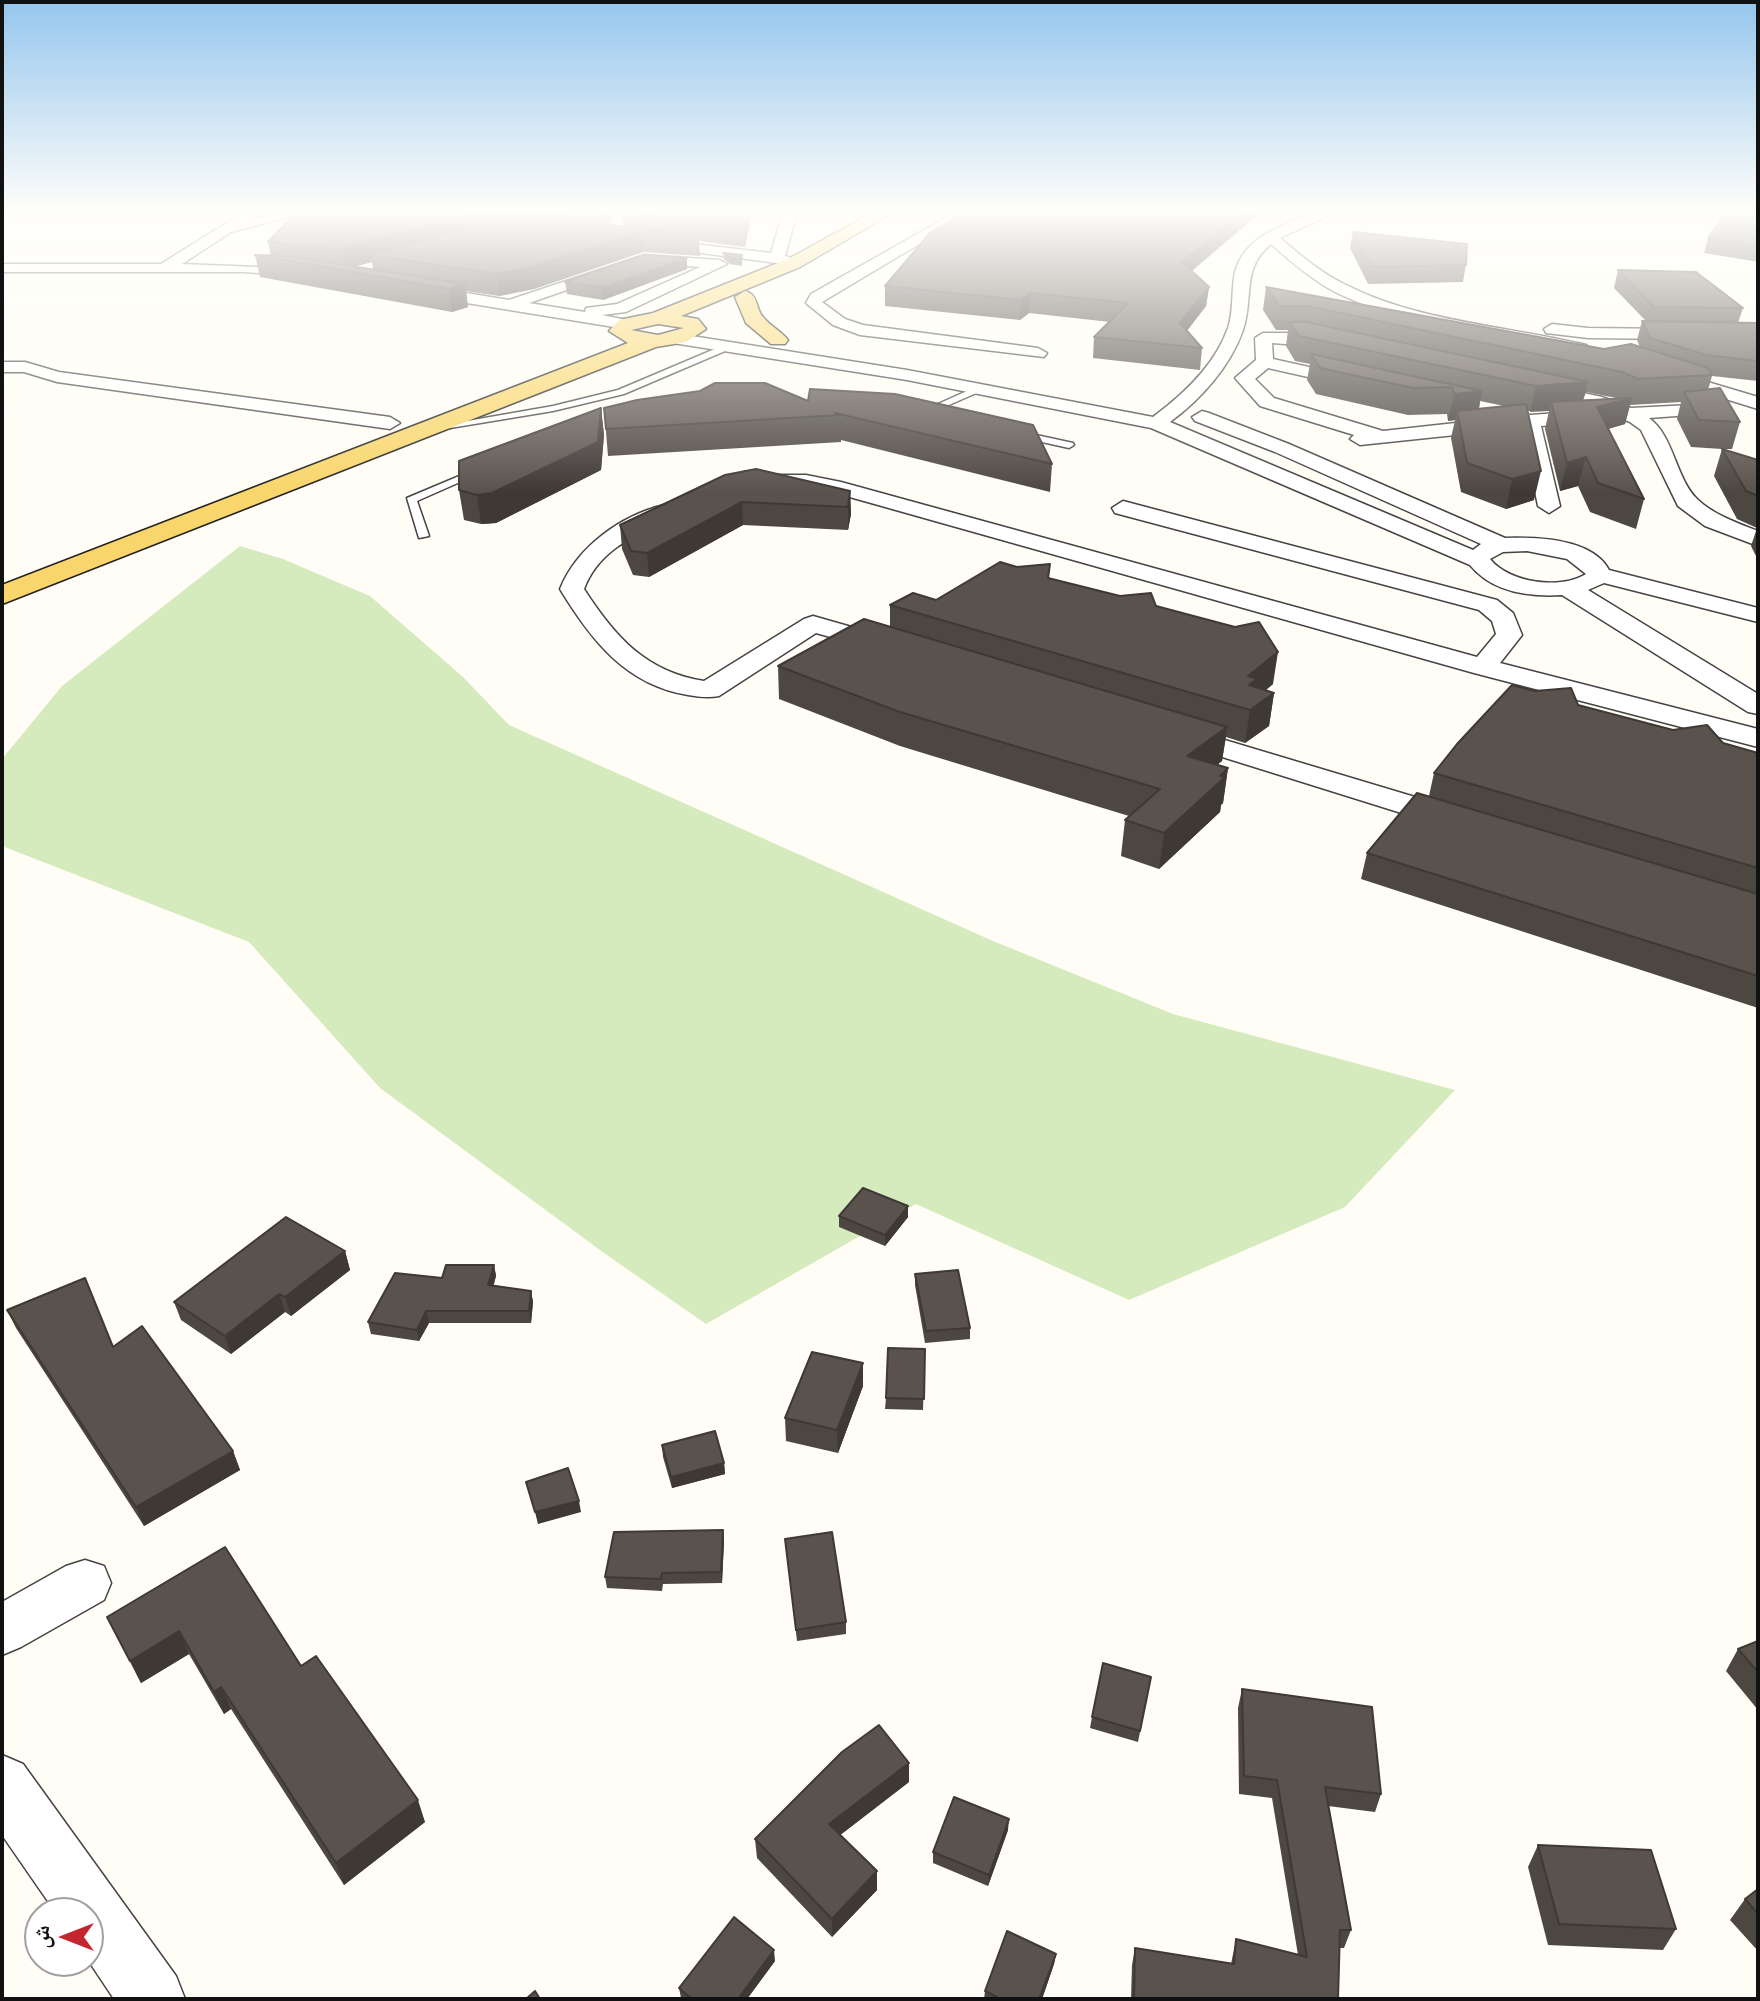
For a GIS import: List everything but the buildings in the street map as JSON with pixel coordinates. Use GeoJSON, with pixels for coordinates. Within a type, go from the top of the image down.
{"type":"FeatureCollection","features":[{"type":"Feature","properties":{"kind":"main road"},"geometry":{"type":"LineString","coordinates":[[2,595],[427,429],[662,332],[708,305]]}},
{"type":"Feature","properties":{"kind":"main road"},"geometry":{"type":"LineString","coordinates":[[2,574],[624,329],[662,332],[694,326],[730,305]]}},
{"type":"Feature","properties":{"kind":"main road"},"geometry":{"type":"LineString","coordinates":[[748,305],[753,319],[778,340]]}},
{"type":"Feature","properties":{"kind":"street"},"geometry":{"type":"LineString","coordinates":[[511,305],[624,329]]}},
{"type":"Feature","properties":{"kind":"street"},"geometry":{"type":"LineString","coordinates":[[564,314],[620,309],[628,305]]}},
{"type":"Feature","properties":{"kind":"street"},"geometry":{"type":"LineString","coordinates":[[817,305],[839,322],[860,330],[1038,353]]}},
{"type":"Feature","properties":{"kind":"street"},"geometry":{"type":"LineString","coordinates":[[1156,423],[1178,408],[1222,360],[1240,305]]}},
{"type":"Feature","properties":{"kind":"street"},"geometry":{"type":"LineString","coordinates":[[1380,305],[1410,315],[1503,330],[1596,354]]}},
{"type":"Feature","properties":{"kind":"street"},"geometry":{"type":"LineString","coordinates":[[1503,330],[1508,325],[1518,325],[1588,333],[1758,335]]}},
{"type":"Feature","properties":{"kind":"street"},"geometry":{"type":"LineString","coordinates":[[694,326],[1178,408],[1282,448],[1502,545]]}},
{"type":"Feature","properties":{"kind":"street"},"geometry":{"type":"LineString","coordinates":[[662,332],[1156,423],[1478,560],[1492,575],[1508,581],[1537,587],[1567,588],[1593,581],[1598,574]]}},
{"type":"Feature","properties":{"kind":"street"},"geometry":{"type":"LineString","coordinates":[[1265,362],[1263,338],[1303,338],[1347,347]]}},
{"type":"Feature","properties":{"kind":"street"},"geometry":{"type":"LineString","coordinates":[[1383,388],[1265,362],[1244,378],[1267,402],[1383,437]]}},
{"type":"Feature","properties":{"kind":"street"},"geometry":{"type":"LineString","coordinates":[[2,367],[25,367],[57,377],[390,423]]}},
{"type":"Feature","properties":{"kind":"street"},"geometry":{"type":"LineString","coordinates":[[1654,371],[1758,403]]}},
{"type":"Feature","properties":{"kind":"street"},"geometry":{"type":"LineString","coordinates":[[1510,382],[1631,413],[1649,427],[1686,501],[1713,521],[1758,539]]}},
{"type":"Feature","properties":{"kind":"street"},"geometry":{"type":"LineString","coordinates":[[2,386],[20,385],[360,434]]}},
{"type":"Feature","properties":{"kind":"street"},"geometry":{"type":"LineString","coordinates":[[1471,408],[1530,421]]}},
{"type":"Feature","properties":{"kind":"street"},"geometry":{"type":"LineString","coordinates":[[1282,448],[1530,421],[1704,408]]}},
{"type":"Feature","properties":{"kind":"street"},"geometry":{"type":"LineString","coordinates":[[1530,421],[1549,506]]}},
{"type":"Feature","properties":{"kind":"street"},"geometry":{"type":"LineString","coordinates":[[744,484],[806,481],[834,486],[1483,667],[1758,738]]}},
{"type":"Feature","properties":{"kind":"street"},"geometry":{"type":"LineString","coordinates":[[680,503],[602,544],[578,568],[572,589],[590,618],[636,667],[677,685],[709,690],[813,624],[917,654]]}},
{"type":"Feature","properties":{"kind":"street"},"geometry":{"type":"LineString","coordinates":[[1123,508],[1488,605],[1504,618],[1509,635],[1483,667]]}},
{"type":"Feature","properties":{"kind":"street"},"geometry":{"type":"LineString","coordinates":[[1478,560],[1480,554],[1502,545],[1538,545],[1574,553],[1596,567],[1598,574]]}},
{"type":"Feature","properties":{"kind":"street"},"geometry":{"type":"LineString","coordinates":[[1598,574],[1758,615]]}},
{"type":"Feature","properties":{"kind":"street"},"geometry":{"type":"LineString","coordinates":[[1567,588],[1758,706]]}},
{"type":"Feature","properties":{"kind":"street"},"geometry":{"type":"LineString","coordinates":[[1146,724],[1483,828]]}},
{"type":"Feature","properties":{"kind":"street"},"geometry":{"type":"LineString","coordinates":[[2,1630],[85,1583]]}},
{"type":"Feature","properties":{"kind":"street"},"geometry":{"type":"LineString","coordinates":[[2,1784],[153,1999]]}},
{"type":"Feature","properties":{"kind":"lane"},"geometry":{"type":"LineString","coordinates":[[427,429],[530,412],[618,392],[649,382],[729,346]]}},
{"type":"Feature","properties":{"kind":"lane"},"geometry":{"type":"LineString","coordinates":[[922,413],[978,389]]}},
{"type":"Feature","properties":{"kind":"lane"},"geometry":{"type":"LineString","coordinates":[[907,412],[937,417]]}},
{"type":"Feature","properties":{"kind":"lane"},"geometry":{"type":"LineString","coordinates":[[1011,432],[1069,445]]}},
{"type":"Feature","properties":{"kind":"lane"},"geometry":{"type":"LineString","coordinates":[[423,536],[411,500],[491,467]]}},
{"type":"Feature","properties":{"kind":"green space"},"geometry":{"type":"Polygon","coordinates":[[[240,546],[283,559],[370,596],[463,677],[509,725],[993,941],[1173,1014],[1455,1090],[1345,1207],[1129,1300],[916,1204],[706,1324],[380,1088],[249,942],[2,846],[2,759],[62,686],[240,546]]]}}]}
